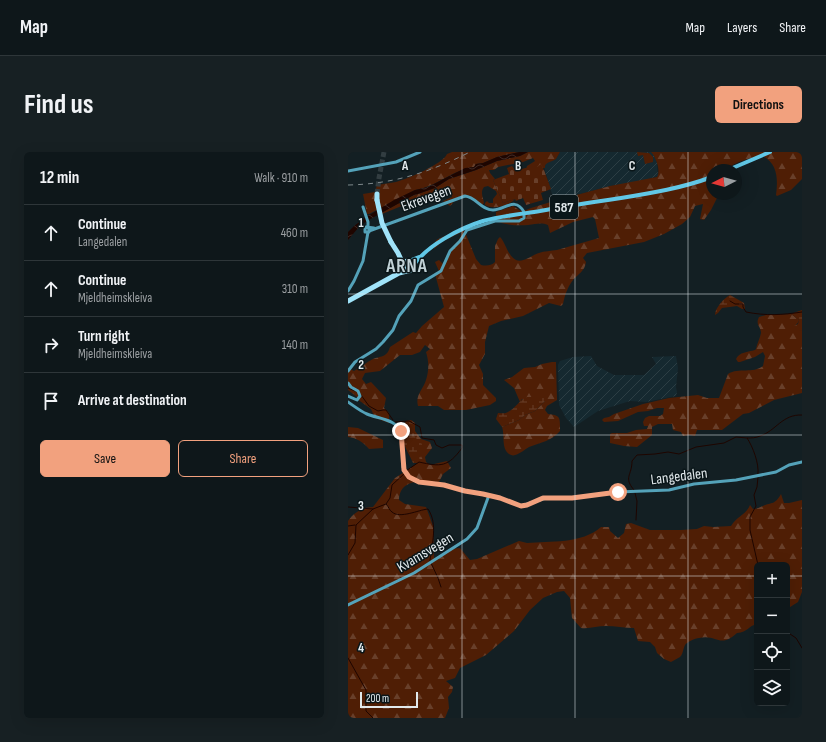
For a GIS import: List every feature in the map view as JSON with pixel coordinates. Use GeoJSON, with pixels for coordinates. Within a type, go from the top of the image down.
{"type":"FeatureCollection","features":[{"type":"Feature","properties":{"kind":"highway"},"geometry":{"type":"LineString","coordinates":[[377,194],[382,223],[398,253],[404,269],[407,271]]}},
{"type":"Feature","properties":{"kind":"highway"},"geometry":{"type":"LineString","coordinates":[[348,301],[399,273],[410,270],[413,266],[412,263],[398,253]]}},
{"type":"Feature","properties":{"kind":"highway"},"geometry":{"type":"LineString","coordinates":[[348,301],[390,277],[403,265],[404,262],[408,261]]}},
{"type":"Feature","properties":{"kind":"main road"},"geometry":{"type":"LineString","coordinates":[[348,171],[396,162],[420,152]]}},
{"type":"Feature","properties":{"kind":"main road"},"geometry":{"type":"LineString","coordinates":[[742,164],[770,152]]}},
{"type":"Feature","properties":{"kind":"main road","name":"587"},"geometry":{"type":"LineString","coordinates":[[413,266],[423,255],[454,233],[483,221],[662,191],[706,179]]}},
{"type":"Feature","properties":{"kind":"main road","name":"Ekrevegen"},"geometry":{"type":"LineString","coordinates":[[348,371],[355,362],[376,349],[385,340],[394,327],[399,316],[411,301],[418,285],[442,270],[450,251],[460,241],[467,230],[495,221],[519,221],[523,219],[524,213],[520,207],[514,204],[498,210],[487,210],[470,197],[465,196],[368,230]]}},
{"type":"Feature","properties":{"kind":"main road"},"geometry":{"type":"LineString","coordinates":[[348,291],[363,260],[368,222],[363,207]]}},
{"type":"Feature","properties":{"kind":"main road","name":"587"},"geometry":{"type":"LineString","coordinates":[[408,261],[423,255]]}},
{"type":"Feature","properties":{"kind":"main road"},"geometry":{"type":"LineString","coordinates":[[348,383],[351,388],[358,391],[360,396],[357,400],[348,396]]}},
{"type":"Feature","properties":{"kind":"main road","name":"Langedalen"},"geometry":{"type":"LineString","coordinates":[[348,402],[366,413],[390,422],[400,429],[402,434],[403,467],[410,478],[419,482],[444,485],[465,491],[502,498],[516,505],[523,506],[543,498],[572,498],[621,492],[664,491],[694,484],[736,480],[774,472],[789,465],[802,462]]}},
{"type":"Feature","properties":{"kind":"main road","name":"Kvamsvegen"},"geometry":{"type":"LineString","coordinates":[[348,605],[414,573],[467,539],[477,528],[489,495]]}},
{"type":"Feature","properties":{"kind":"shaded area"},"geometry":{"type":"Polygon","coordinates":[[[560,152],[651,152],[655,155],[658,176],[635,183],[610,186],[554,201],[544,167],[547,163],[556,159],[560,152]]]}},
{"type":"Feature","properties":{"kind":"shaded area"},"geometry":{"type":"Polygon","coordinates":[[[591,356],[597,366],[614,375],[644,375],[656,364],[652,357],[676,356],[678,368],[676,396],[646,402],[630,401],[598,411],[574,427],[566,418],[559,405],[558,365],[560,361],[573,357],[591,356]]]}},
{"type":"Feature","properties":{"kind":"green space"},"geometry":{"type":"Polygon","coordinates":[[[452,152],[519,152],[497,157],[483,163],[476,164],[474,167],[458,171],[430,186],[415,190],[367,214],[363,194],[375,192],[377,185],[396,182],[424,171],[452,152]]]}},
{"type":"Feature","properties":{"kind":"green space"},"geometry":{"type":"Polygon","coordinates":[[[528,152],[560,152],[556,159],[546,164],[545,168],[526,169],[527,166],[535,161],[533,158],[523,162],[498,167],[494,170],[489,170],[495,179],[493,180],[503,203],[515,199],[509,204],[496,207],[485,205],[487,201],[489,203],[493,203],[493,199],[497,194],[496,191],[488,186],[484,187],[482,191],[484,203],[482,205],[470,196],[464,195],[457,198],[450,206],[443,201],[452,197],[450,187],[424,198],[417,198],[409,203],[382,214],[381,213],[412,196],[435,188],[449,179],[497,161],[520,156],[528,152]]]}},
{"type":"Feature","properties":{"kind":"green space"},"geometry":{"type":"Polygon","coordinates":[[[637,152],[649,153],[653,157],[653,162],[645,164],[643,155],[638,156],[637,152]]]}},
{"type":"Feature","properties":{"kind":"green space"},"geometry":{"type":"Polygon","coordinates":[[[651,152],[802,152],[802,179],[791,190],[777,196],[776,173],[772,163],[763,156],[735,164],[706,164],[706,200],[716,200],[704,220],[700,219],[703,204],[695,206],[690,217],[682,224],[664,234],[644,242],[587,253],[583,258],[586,262],[584,268],[571,283],[561,306],[549,303],[523,316],[501,321],[489,326],[485,342],[485,354],[479,365],[483,374],[483,385],[496,398],[496,401],[490,405],[466,410],[444,410],[438,406],[418,406],[418,396],[425,384],[428,370],[428,359],[426,352],[430,349],[425,345],[420,352],[412,355],[400,355],[380,371],[365,373],[362,379],[366,384],[371,382],[386,398],[384,408],[389,413],[389,423],[375,418],[371,409],[357,399],[357,397],[348,390],[348,368],[354,371],[373,359],[385,355],[389,351],[390,347],[413,332],[416,333],[444,307],[435,274],[439,271],[435,262],[439,260],[443,264],[450,250],[459,240],[462,232],[443,241],[434,249],[436,240],[463,228],[476,259],[481,265],[487,266],[495,262],[495,246],[500,237],[513,258],[519,261],[525,260],[541,252],[557,250],[599,238],[595,219],[593,217],[573,222],[550,233],[548,225],[545,224],[516,225],[496,221],[496,212],[513,206],[521,211],[526,210],[610,186],[657,177],[658,171],[655,157],[651,152]]]}},
{"type":"Feature","properties":{"kind":"green space"},"geometry":{"type":"Polygon","coordinates":[[[541,164],[551,189],[541,193],[543,200],[526,205],[523,198],[516,201],[515,199],[503,203],[493,180],[509,174],[507,168],[512,166],[516,171],[525,168],[536,168],[541,164]]]}},
{"type":"Feature","properties":{"kind":"green space"},"geometry":{"type":"Polygon","coordinates":[[[730,295],[744,303],[745,309],[737,306],[722,308],[715,315],[716,309],[725,298],[730,295]]]}},
{"type":"Feature","properties":{"kind":"green space"},"geometry":{"type":"Polygon","coordinates":[[[802,310],[802,330],[792,332],[792,327],[798,324],[799,320],[791,314],[802,310]]]}},
{"type":"Feature","properties":{"kind":"green space"},"geometry":{"type":"Polygon","coordinates":[[[791,314],[799,320],[793,327],[792,331],[802,330],[802,393],[774,400],[749,413],[743,414],[722,430],[697,430],[695,436],[683,436],[681,432],[673,430],[672,424],[658,424],[652,427],[652,435],[637,447],[610,443],[610,434],[612,433],[627,433],[647,429],[648,426],[644,426],[643,422],[645,418],[649,416],[660,416],[663,414],[664,408],[638,412],[618,421],[604,422],[602,420],[604,418],[643,404],[669,398],[698,395],[707,398],[719,398],[728,374],[737,371],[755,370],[763,366],[765,356],[763,352],[755,357],[740,362],[736,359],[741,354],[756,349],[761,333],[758,324],[759,317],[766,315],[791,314]]]}},
{"type":"Feature","properties":{"kind":"green space"},"geometry":{"type":"Polygon","coordinates":[[[556,362],[557,400],[547,406],[545,410],[548,414],[558,416],[560,431],[542,443],[529,447],[521,453],[510,455],[504,445],[502,427],[535,411],[545,401],[522,399],[520,402],[514,388],[504,380],[512,377],[524,368],[535,367],[556,362]]]}},
{"type":"Feature","properties":{"kind":"green space"},"geometry":{"type":"Polygon","coordinates":[[[527,397],[547,397],[535,411],[502,427],[496,419],[498,413],[508,412],[527,397]]]}},
{"type":"Feature","properties":{"kind":"green space"},"geometry":{"type":"Polygon","coordinates":[[[411,420],[415,423],[415,437],[422,444],[422,454],[418,463],[413,463],[402,437],[403,426],[406,421],[411,420]]]}},
{"type":"Feature","properties":{"kind":"green space"},"geometry":{"type":"Polygon","coordinates":[[[348,427],[358,428],[383,440],[383,448],[369,449],[360,441],[348,437],[348,427]]]}},
{"type":"Feature","properties":{"kind":"green space"},"geometry":{"type":"Polygon","coordinates":[[[415,431],[421,439],[430,442],[432,448],[425,457],[426,462],[430,465],[447,461],[451,468],[443,474],[439,482],[413,482],[403,488],[400,493],[399,500],[405,504],[426,507],[433,526],[434,558],[450,550],[460,548],[470,560],[477,559],[519,541],[527,543],[566,541],[585,536],[601,527],[609,527],[610,531],[618,538],[624,533],[626,524],[631,523],[650,530],[681,530],[697,529],[704,526],[731,526],[750,505],[753,509],[775,502],[781,494],[784,503],[802,500],[802,592],[798,602],[790,607],[790,562],[754,562],[754,625],[737,633],[731,638],[722,641],[705,637],[693,639],[685,645],[680,657],[671,662],[664,659],[657,653],[655,647],[650,642],[638,641],[634,628],[606,626],[581,628],[572,618],[570,598],[564,591],[557,592],[543,598],[530,610],[514,631],[486,655],[460,668],[455,678],[446,681],[453,687],[452,692],[448,697],[449,708],[445,718],[348,717],[348,521],[359,511],[373,507],[395,478],[418,463],[415,431]]]}},
{"type":"Feature","properties":{"kind":"water"},"geometry":{"type":"Polygon","coordinates":[[[519,152],[528,152],[520,156],[497,161],[449,179],[435,188],[412,196],[367,221],[359,227],[348,240],[348,232],[354,226],[394,200],[415,190],[428,187],[465,168],[474,167],[476,164],[483,163],[497,157],[519,152]]]}},
{"type":"Feature","properties":{"kind":"waterway"},"geometry":{"type":"LineString","coordinates":[[730,301],[735,304],[743,304],[746,312],[774,315],[802,312]]}},
{"type":"Feature","properties":{"kind":"waterway"},"geometry":{"type":"LineString","coordinates":[[348,388],[355,391]]}},
{"type":"Feature","properties":{"kind":"waterway"},"geometry":{"type":"LineString","coordinates":[[361,395],[369,406],[378,411],[386,410],[393,420]]}},
{"type":"Feature","properties":{"kind":"waterway"},"geometry":{"type":"LineString","coordinates":[[758,474],[758,465],[755,455],[747,438],[754,438],[766,434],[789,417],[802,415]]}},
{"type":"Feature","properties":{"kind":"waterway"},"geometry":{"type":"LineString","coordinates":[[395,422],[409,421],[420,427],[422,438],[434,440],[436,445],[442,448],[449,445],[462,445],[462,448],[457,454],[444,464],[433,465],[419,462],[406,471]]}},
{"type":"Feature","properties":{"kind":"waterway"},"geometry":{"type":"LineString","coordinates":[[634,490],[629,482],[629,476],[632,461],[637,455],[668,452],[679,454],[696,447],[724,443],[736,437],[747,438]]}},
{"type":"Feature","properties":{"kind":"waterway"},"geometry":{"type":"LineString","coordinates":[[405,473],[392,485],[390,498],[386,504],[392,512],[400,515],[428,509],[434,527],[430,561]]}},
{"type":"Feature","properties":{"kind":"waterway"},"geometry":{"type":"LineString","coordinates":[[757,562],[750,530],[750,517],[756,506],[754,495],[758,477]]}},
{"type":"Feature","properties":{"kind":"waterway"},"geometry":{"type":"LineString","coordinates":[[635,493],[637,501],[636,520]]}},
{"type":"Feature","properties":{"kind":"waterway"},"geometry":{"type":"LineString","coordinates":[[348,555],[355,543],[356,525],[373,509],[386,504]]}},
{"type":"Feature","properties":{"kind":"waterway"},"geometry":{"type":"LineString","coordinates":[[348,507],[373,509]]}},
{"type":"Feature","properties":{"kind":"waterway"},"geometry":{"type":"LineString","coordinates":[[348,526],[355,525]]}},
{"type":"Feature","properties":{"kind":"waterway"},"geometry":{"type":"LineString","coordinates":[[431,563],[441,587]]}},
{"type":"Feature","properties":{"kind":"waterway"},"geometry":{"type":"LineString","coordinates":[[790,634],[796,638],[802,648]]}},
{"type":"Feature","properties":{"kind":"waterway"},"geometry":{"type":"LineString","coordinates":[[348,658],[366,690],[366,711],[373,718]]}},
{"type":"Feature","properties":{"kind":"tunnel"},"geometry":{"type":"LineString","coordinates":[[377,194],[384,152]]}},
{"type":"Feature","properties":{"kind":"railway"},"geometry":{"type":"LineString","coordinates":[[348,185],[381,182],[411,176],[470,152]]}},
{"type":"Feature","properties":{"kind":"district","name":"ARNA"},"geometry":{"type":"Point","coordinates":[407,265]}},
{"type":"Feature","properties":{"kind":"route"},"geometry":{"type":"LineString","coordinates":[[401,431],[404,470],[409,477],[415,481],[450,486],[465,491],[500,498],[521,506],[543,498],[572,498],[618,492]]}}]}
